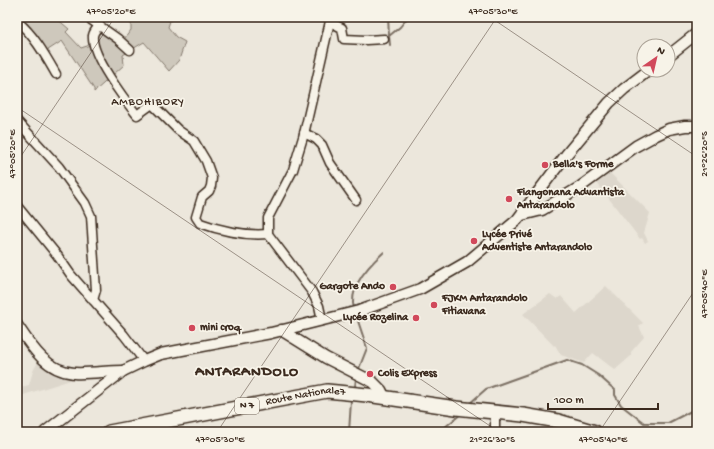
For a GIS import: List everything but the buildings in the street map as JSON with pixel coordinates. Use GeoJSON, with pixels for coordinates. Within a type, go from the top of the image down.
{"type":"FeatureCollection","features":[{"type":"Feature","properties":{"kind":"main road","name":"Route Nationale7"},"geometry":{"type":"LineString","coordinates":[[109,432],[327,391],[385,398]]}},
{"type":"Feature","properties":{"kind":"main road","name":"N 7"},"geometry":{"type":"LineString","coordinates":[[385,398],[456,408],[523,415],[558,421],[596,432]]}},
{"type":"Feature","properties":{"kind":"street"},"geometry":{"type":"LineString","coordinates":[[87,17],[118,39],[130,50]]}},
{"type":"Feature","properties":{"kind":"street"},"geometry":{"type":"LineString","coordinates":[[322,320],[319,306],[312,292],[268,234],[268,218],[293,170],[303,136],[330,20],[342,28],[344,39],[384,39]]}},
{"type":"Feature","properties":{"kind":"street"},"geometry":{"type":"LineString","coordinates":[[17,21],[34,38],[56,74]]}},
{"type":"Feature","properties":{"kind":"street"},"geometry":{"type":"LineString","coordinates":[[99,25],[93,34],[93,47],[116,88],[137,115],[152,104],[178,130],[194,141],[206,161],[212,178],[209,191],[202,197],[196,217],[200,223],[227,231],[252,236],[268,234]]}},
{"type":"Feature","properties":{"kind":"street"},"geometry":{"type":"LineString","coordinates":[[676,50],[697,33]]}},
{"type":"Feature","properties":{"kind":"street"},"geometry":{"type":"LineString","coordinates":[[45,432],[123,371],[161,354],[281,330],[355,312],[420,289],[467,262],[522,215],[566,154],[609,103],[639,78]]}},
{"type":"Feature","properties":{"kind":"street"},"geometry":{"type":"LineString","coordinates":[[17,121],[58,167],[85,203],[92,216],[96,290],[93,300]]}},
{"type":"Feature","properties":{"kind":"street"},"geometry":{"type":"LineString","coordinates":[[522,215],[542,210],[580,188],[636,146],[656,135],[669,129],[685,126],[697,126]]}},
{"type":"Feature","properties":{"kind":"street"},"geometry":{"type":"LineString","coordinates":[[303,136],[316,139],[322,145],[330,163],[356,200]]}},
{"type":"Feature","properties":{"kind":"street"},"geometry":{"type":"LineString","coordinates":[[17,206],[57,255],[71,275],[124,335],[144,361]]}},
{"type":"Feature","properties":{"kind":"street"},"geometry":{"type":"LineString","coordinates":[[17,326],[40,357],[55,368],[73,373],[123,371]]}},
{"type":"Feature","properties":{"kind":"street"},"geometry":{"type":"LineString","coordinates":[[281,330],[326,358],[373,382],[381,390],[385,398]]}},
{"type":"Feature","properties":{"kind":"street"},"geometry":{"type":"LineString","coordinates":[[495,412],[495,432]]}},
{"type":"Feature","properties":{"kind":"shaded area"},"geometry":{"type":"Polygon","coordinates":[[[17,17],[55,17],[69,29],[66,32],[81,48],[93,44],[91,21],[121,43],[131,30],[131,17],[159,17],[170,21],[168,27],[176,37],[185,42],[179,60],[169,71],[144,42],[123,55],[124,65],[94,92],[94,89],[62,41],[45,52],[17,19],[17,17]]]}},
{"type":"Feature","properties":{"kind":"shaded area"},"geometry":{"type":"Polygon","coordinates":[[[610,173],[650,213],[644,233],[648,241],[645,243],[642,238],[640,239],[597,183],[610,173]]]}},
{"type":"Feature","properties":{"kind":"shaded area"},"geometry":{"type":"Polygon","coordinates":[[[606,286],[643,323],[639,326],[644,337],[631,352],[631,356],[615,370],[593,353],[584,363],[561,355],[555,345],[554,346],[523,314],[550,294],[557,299],[561,296],[576,313],[606,286]]]}},
{"type":"Feature","properties":{"kind":"shaded area"},"geometry":{"type":"Polygon","coordinates":[[[38,362],[59,373],[76,375],[77,378],[17,397],[17,388],[29,385],[33,371],[38,362]]]}},
{"type":"Feature","properties":{"kind":"waterway"},"geometry":{"type":"LineString","coordinates":[[388,17],[389,36]]}},
{"type":"Feature","properties":{"kind":"waterway"},"geometry":{"type":"LineString","coordinates":[[390,45],[389,36],[400,27],[408,17]]}},
{"type":"Feature","properties":{"kind":"waterway"},"geometry":{"type":"LineString","coordinates":[[354,309],[353,301],[357,285],[366,270],[384,252]]}},
{"type":"Feature","properties":{"kind":"waterway"},"geometry":{"type":"LineString","coordinates":[[356,315],[367,348],[358,371]]}},
{"type":"Feature","properties":{"kind":"waterway"},"geometry":{"type":"LineString","coordinates":[[469,404],[486,389],[567,360],[582,365],[598,375],[615,390],[615,395],[621,405],[644,423],[668,423],[697,408]]}},
{"type":"Feature","properties":{"kind":"waterway"},"geometry":{"type":"LineString","coordinates":[[355,387],[356,378]]}},
{"type":"Feature","properties":{"kind":"waterway"},"geometry":{"type":"LineString","coordinates":[[349,432],[351,401]]}},
{"type":"Feature","properties":{"kind":"waterway"},"geometry":{"type":"LineString","coordinates":[[439,432],[461,414]]}},
{"type":"Feature","properties":{"kind":"place","name":"Bella's Forme"},"geometry":{"type":"Point","coordinates":[545,165]}},
{"type":"Feature","properties":{"kind":"place","name":"Fiangonana Advantista Antarandolo"},"geometry":{"type":"Point","coordinates":[509,199]}},
{"type":"Feature","properties":{"kind":"place","name":"Lycée Privé Adventiste Antarandolo"},"geometry":{"type":"Point","coordinates":[474,241]}},
{"type":"Feature","properties":{"kind":"place","name":"Gargote Ando"},"geometry":{"type":"Point","coordinates":[393,287]}},
{"type":"Feature","properties":{"kind":"place","name":"FJKM Antarandolo Fitiavana"},"geometry":{"type":"Point","coordinates":[434,305]}},
{"type":"Feature","properties":{"kind":"place","name":"Lycée Rozelina"},"geometry":{"type":"Point","coordinates":[416,318]}},
{"type":"Feature","properties":{"kind":"place","name":"mini croq"},"geometry":{"type":"Point","coordinates":[192,328]}},
{"type":"Feature","properties":{"kind":"place","name":"Colis Express"},"geometry":{"type":"Point","coordinates":[370,374]}},
{"type":"Feature","properties":{"kind":"district","name":"AMBOHIBORY"},"geometry":{"type":"Point","coordinates":[148,103]}},
{"type":"Feature","properties":{"kind":"district","name":"ANTARANDOLO"},"geometry":{"type":"Point","coordinates":[247,372]}}]}
